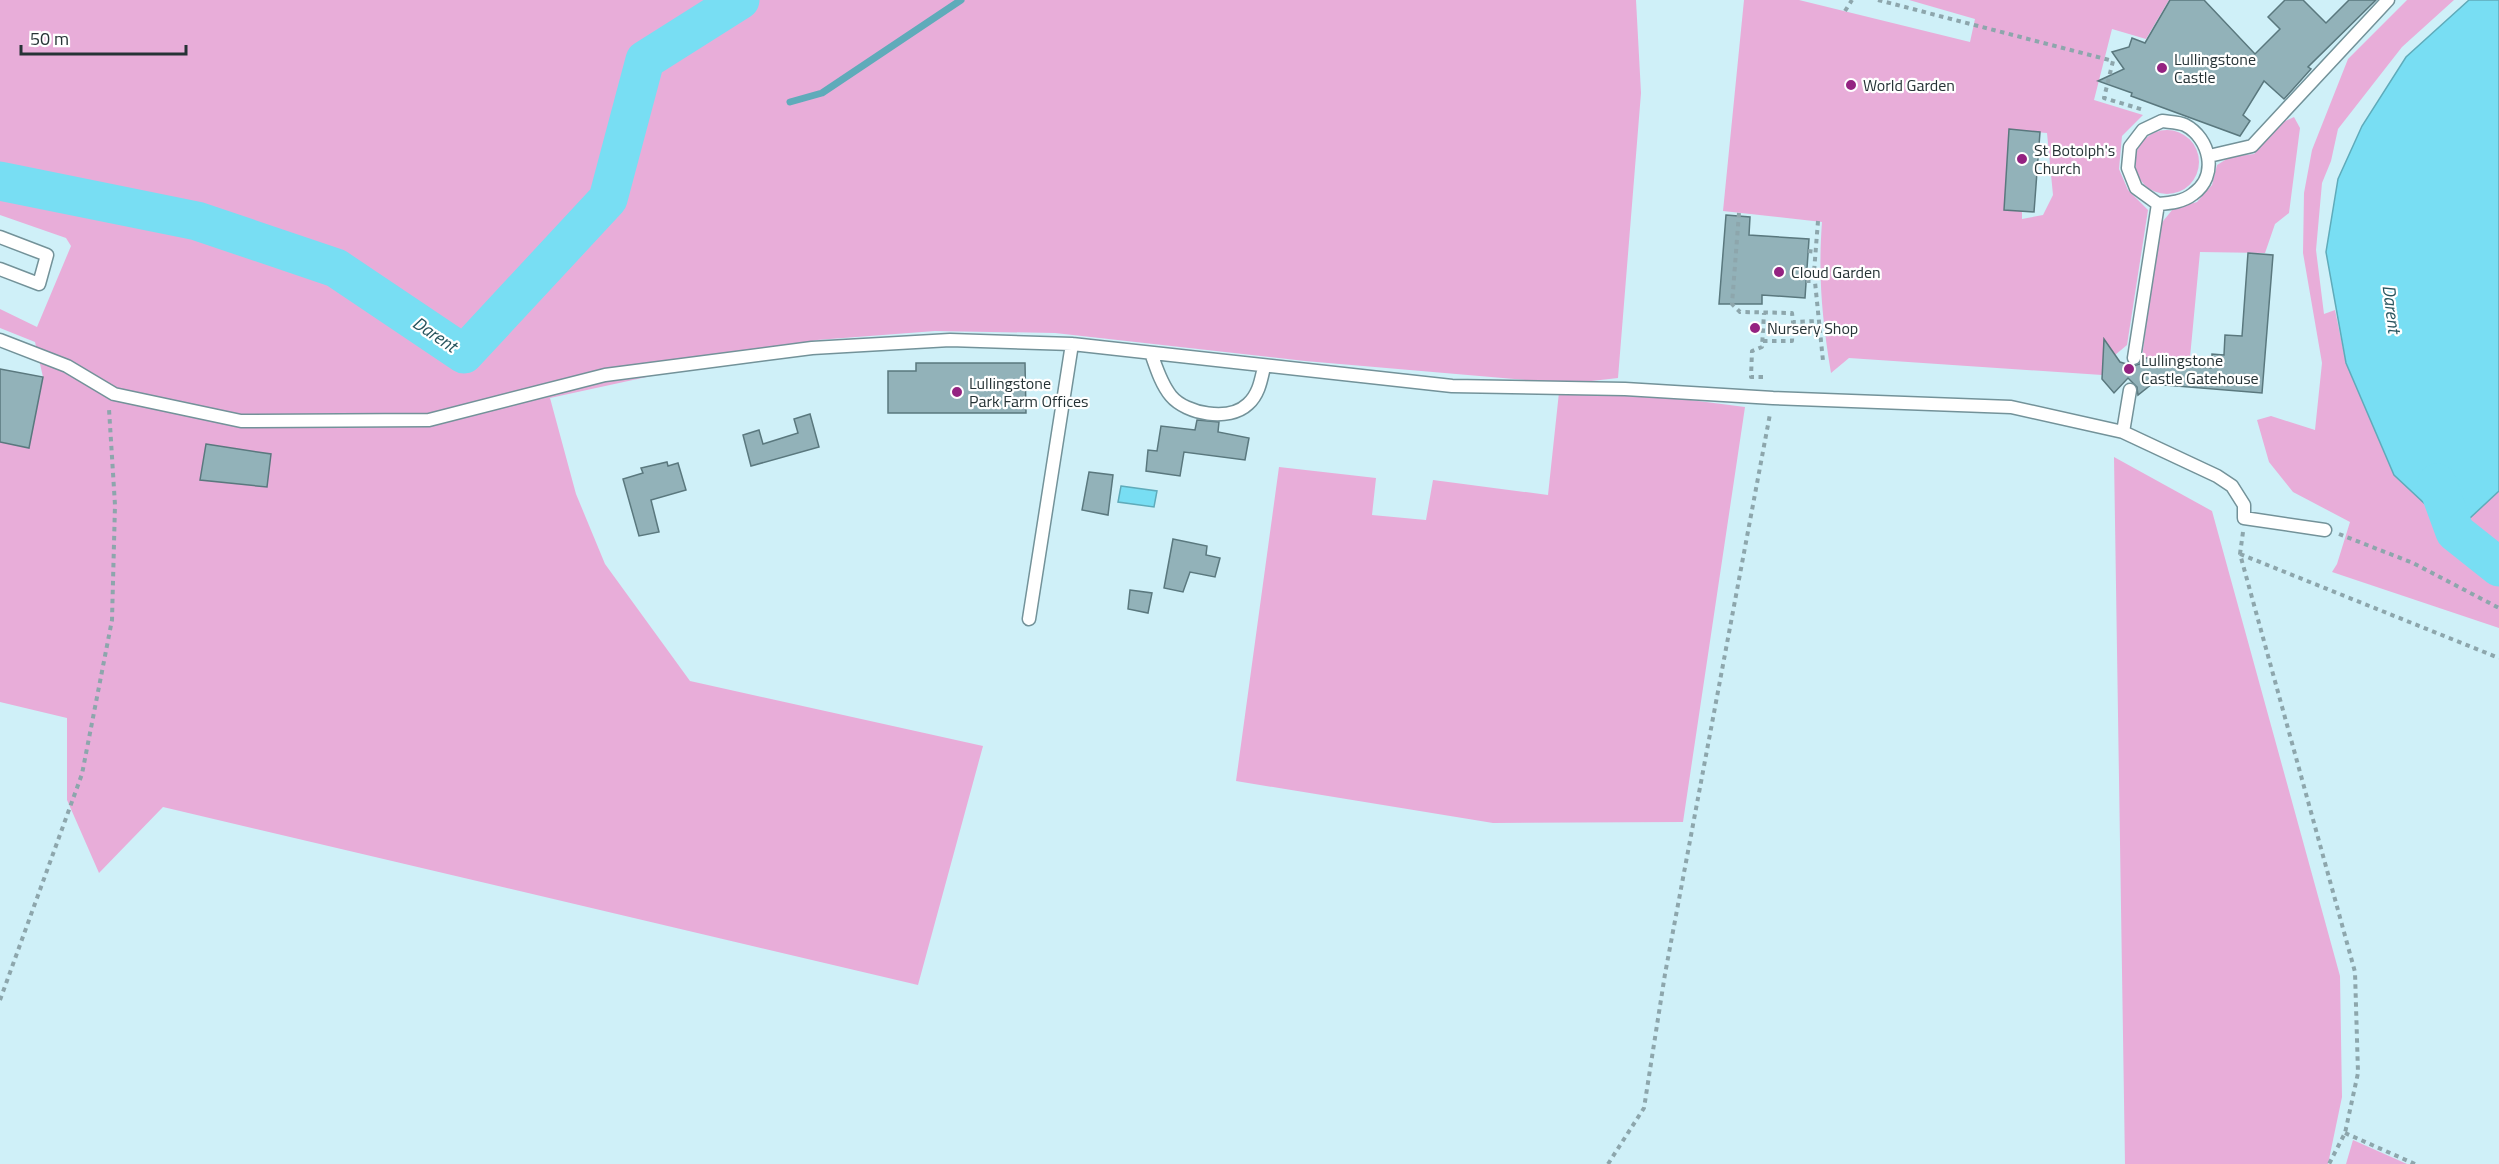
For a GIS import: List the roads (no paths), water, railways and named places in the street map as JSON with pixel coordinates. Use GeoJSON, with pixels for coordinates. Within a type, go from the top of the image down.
{"type":"FeatureCollection","features":[{"type":"Feature","properties":{"kind":"lane"},"geometry":{"type":"LineString","coordinates":[[2209,156],[2252,146],[2388,0]]}},
{"type":"Feature","properties":{"kind":"lane"},"geometry":{"type":"LineString","coordinates":[[2162,122],[2183,124],[2200,136],[2209,156],[2207,177],[2194,194],[2175,203],[2158,204],[2136,188],[2128,168],[2130,147],[2143,130],[2162,122]]}},
{"type":"Feature","properties":{"kind":"lane"},"geometry":{"type":"LineString","coordinates":[[2134,358],[2158,204]]}},
{"type":"Feature","properties":{"kind":"lane"},"geometry":{"type":"LineString","coordinates":[[0,237],[47,255],[39,284],[0,269]]}},
{"type":"Feature","properties":{"kind":"lane"},"geometry":{"type":"LineString","coordinates":[[0,340],[67,366],[114,394],[241,421],[429,420],[605,375],[812,348],[950,339],[1072,344],[1452,386],[1625,389],[1773,398],[2011,407],[2123,432],[2217,476],[2232,486],[2244,505],[2244,518],[2325,530]]}},
{"type":"Feature","properties":{"kind":"lane"},"geometry":{"type":"LineString","coordinates":[[1029,619],[1072,344]]}},
{"type":"Feature","properties":{"kind":"lane"},"geometry":{"type":"LineString","coordinates":[[1151,353],[1171,396],[1187,408],[1198,411],[1236,412],[1247,405],[1258,392],[1264,367]]}},
{"type":"Feature","properties":{"kind":"lane"},"geometry":{"type":"LineString","coordinates":[[2123,432],[2130,390]]}},
{"type":"Feature","properties":{"kind":"water"},"geometry":{"type":"Polygon","coordinates":[[[2469,0],[2499,0],[2499,491],[2455,532],[2394,475],[2346,363],[2326,252],[2338,179],[2362,126],[2406,57],[2469,0]]]}},
{"type":"Feature","properties":{"kind":"water"},"geometry":{"type":"Polygon","coordinates":[[[1121,486],[1157,491],[1154,507],[1118,502],[1121,486]]]}},
{"type":"Feature","properties":{"kind":"waterway","name":"Darent"},"geometry":{"type":"LineString","coordinates":[[0,181],[197,221],[336,268],[464,354],[608,199],[645,60],[740,0]]}},
{"type":"Feature","properties":{"kind":"waterway"},"geometry":{"type":"LineString","coordinates":[[790,102],[822,93],[961,0]]}},
{"type":"Feature","properties":{"kind":"waterway","name":"Darent"},"geometry":{"type":"LineString","coordinates":[[2437,483],[2455,532],[2499,567]]}},
{"type":"Feature","properties":{"kind":"place","name":"Lullingstone Castle"},"geometry":{"type":"Point","coordinates":[2162,68]}},
{"type":"Feature","properties":{"kind":"place","name":"World Garden"},"geometry":{"type":"Point","coordinates":[1851,85]}},
{"type":"Feature","properties":{"kind":"place","name":"St Botolph's Church"},"geometry":{"type":"Point","coordinates":[2022,159]}},
{"type":"Feature","properties":{"kind":"place","name":"Cloud Garden"},"geometry":{"type":"Point","coordinates":[1779,272]}},
{"type":"Feature","properties":{"kind":"place","name":"Nursery Shop"},"geometry":{"type":"Point","coordinates":[1755,328]}},
{"type":"Feature","properties":{"kind":"place","name":"Lullingstone Castle Gatehouse"},"geometry":{"type":"Point","coordinates":[2129,369]}},
{"type":"Feature","properties":{"kind":"place","name":"Lullingstone Park Farm Offices"},"geometry":{"type":"Point","coordinates":[957,392]}}]}
